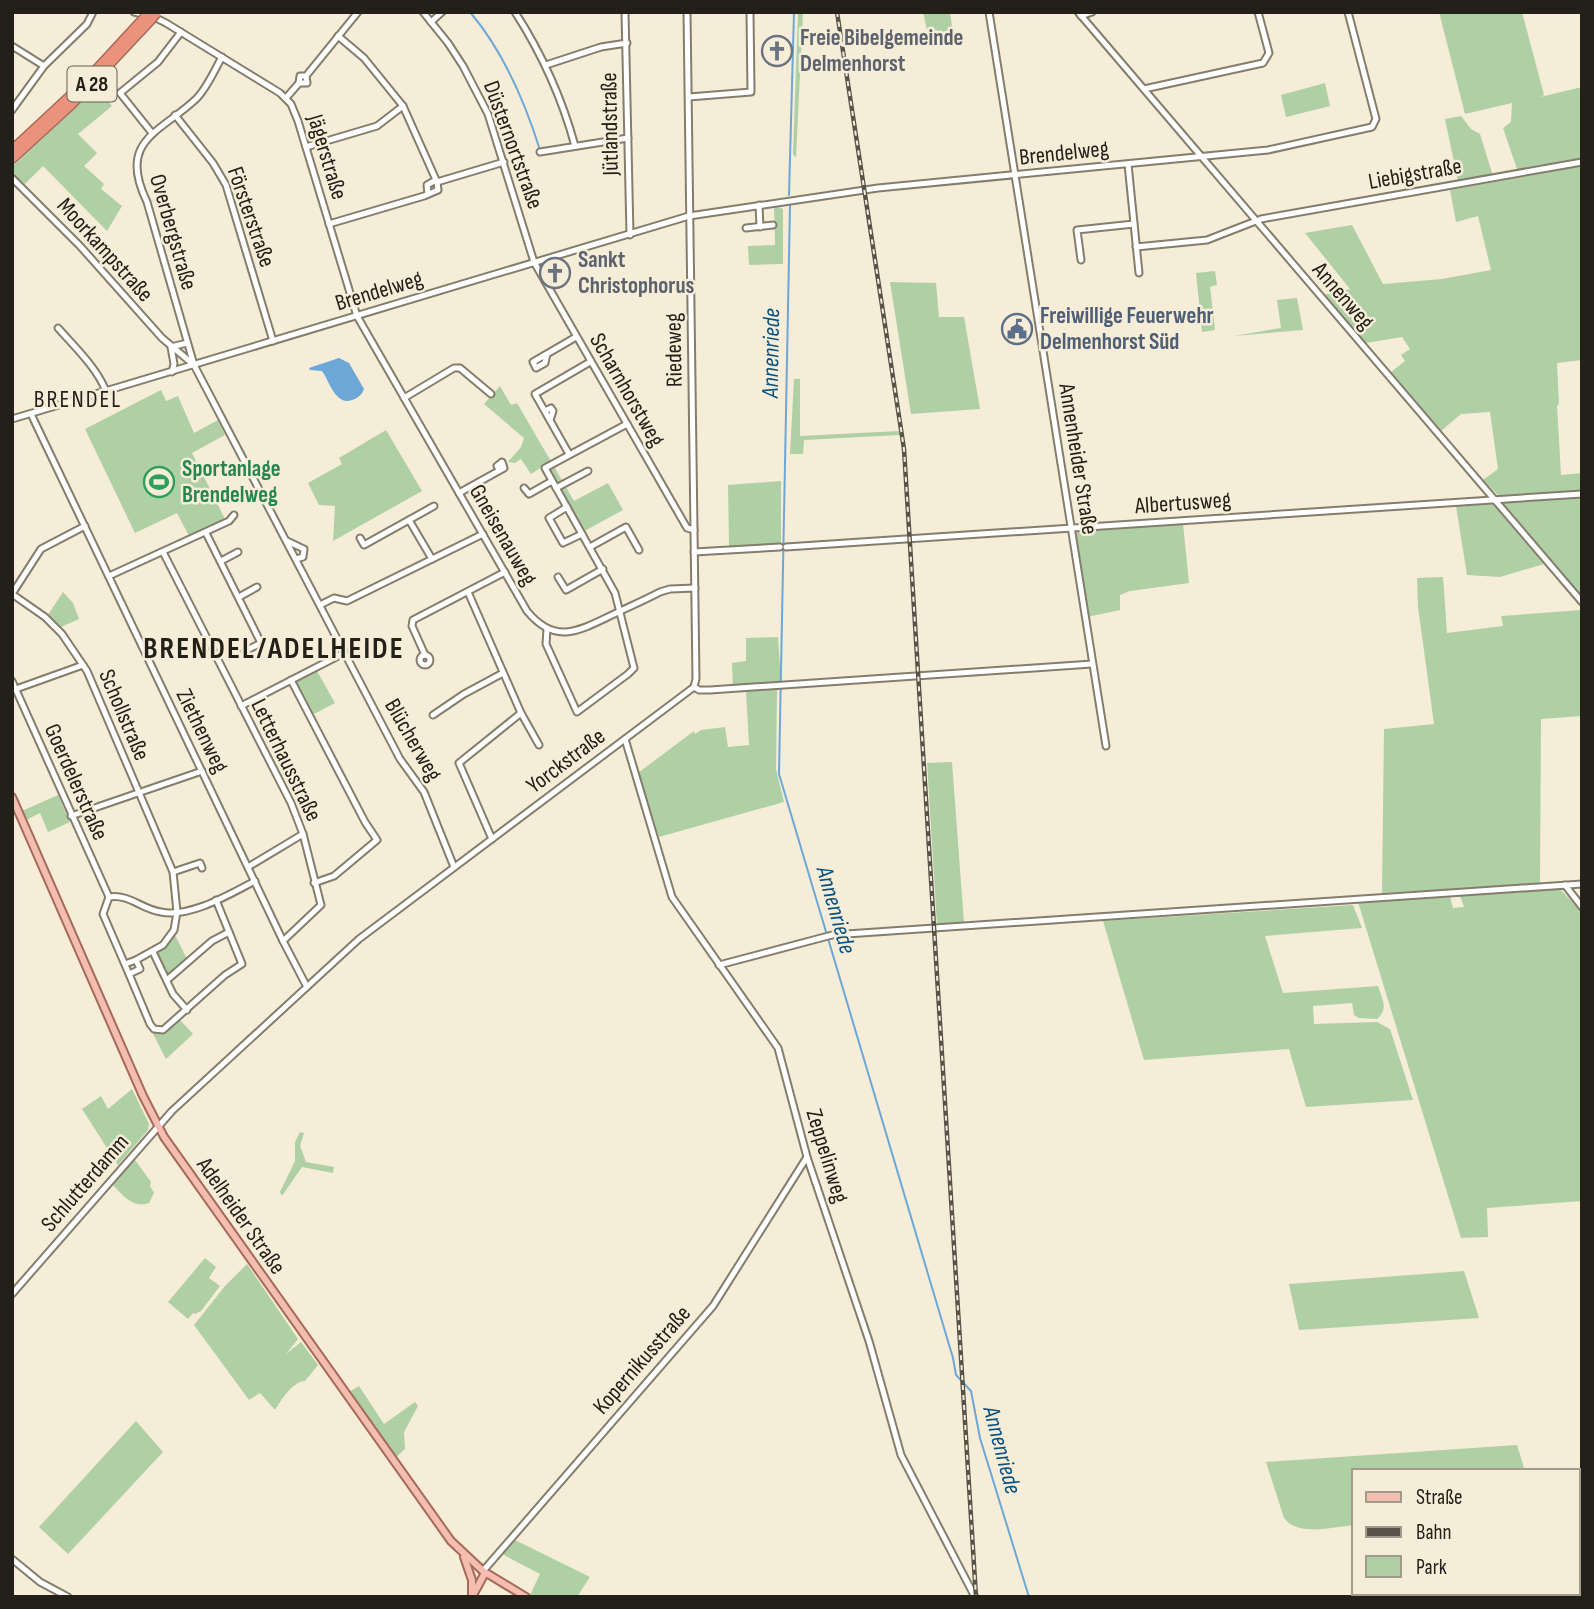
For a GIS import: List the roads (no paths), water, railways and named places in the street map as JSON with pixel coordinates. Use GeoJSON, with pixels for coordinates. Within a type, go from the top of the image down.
{"type":"FeatureCollection","features":[{"type":"Feature","properties":{"kind":"highway","name":"A 28"},"geometry":{"type":"LineString","coordinates":[[12,150],[83,84],[151,15]]}},
{"type":"Feature","properties":{"kind":"highway","name":"A 28"},"geometry":{"type":"LineString","coordinates":[[12,159],[72,104],[151,15]]}},
{"type":"Feature","properties":{"kind":"main road","name":"Adelheider Straße"},"geometry":{"type":"LineString","coordinates":[[12,797],[158,1126],[435,1520],[464,1555],[483,1571],[526,1597]]}},
{"type":"Feature","properties":{"kind":"main road"},"geometry":{"type":"LineString","coordinates":[[464,1555],[472,1580],[472,1597]]}},
{"type":"Feature","properties":{"kind":"main road"},"geometry":{"type":"LineString","coordinates":[[472,1580],[483,1571]]}},
{"type":"Feature","properties":{"kind":"main road"},"geometry":{"type":"LineString","coordinates":[[472,1597],[483,1571]]}},
{"type":"Feature","properties":{"kind":"street"},"geometry":{"type":"LineString","coordinates":[[12,110],[44,66],[87,24],[93,12]]}},
{"type":"Feature","properties":{"kind":"street","name":"Jägerstraße"},"geometry":{"type":"LineString","coordinates":[[135,12],[152,16],[181,32],[286,98],[295,113],[357,316]]}},
{"type":"Feature","properties":{"kind":"street"},"geometry":{"type":"LineString","coordinates":[[286,98],[299,83],[300,76],[306,76],[358,12]]}},
{"type":"Feature","properties":{"kind":"street","name":"Düsternortstraße"},"geometry":{"type":"LineString","coordinates":[[423,12],[463,66],[488,114],[534,262]]}},
{"type":"Feature","properties":{"kind":"street"},"geometry":{"type":"LineString","coordinates":[[431,22],[442,12]]}},
{"type":"Feature","properties":{"kind":"street"},"geometry":{"type":"LineString","coordinates":[[515,12],[546,65],[566,113],[575,146]]}},
{"type":"Feature","properties":{"kind":"street","name":"Jütlandstraße"},"geometry":{"type":"LineString","coordinates":[[625,12],[630,235]]}},
{"type":"Feature","properties":{"kind":"street","name":"Riedeweg"},"geometry":{"type":"LineString","coordinates":[[687,12],[694,687]]}},
{"type":"Feature","properties":{"kind":"street"},"geometry":{"type":"LineString","coordinates":[[689,97],[751,92],[750,12]]}},
{"type":"Feature","properties":{"kind":"street","name":"Annenheider Straße"},"geometry":{"type":"LineString","coordinates":[[989,12],[1106,746]]}},
{"type":"Feature","properties":{"kind":"street"},"geometry":{"type":"LineString","coordinates":[[1080,14],[1092,12]]}},
{"type":"Feature","properties":{"kind":"street"},"geometry":{"type":"LineString","coordinates":[[1144,89],[1263,63],[1269,53],[1258,12]]}},
{"type":"Feature","properties":{"kind":"street","name":"Brendelweg"},"geometry":{"type":"LineString","coordinates":[[12,419],[690,216],[877,188],[1268,150],[1372,127],[1376,119],[1348,12]]}},
{"type":"Feature","properties":{"kind":"street","name":"Annenweg"},"geometry":{"type":"LineString","coordinates":[[1080,14],[1582,602]]}},
{"type":"Feature","properties":{"kind":"street"},"geometry":{"type":"LineString","coordinates":[[181,32],[158,62],[120,93],[152,132],[197,98],[222,57]]}},
{"type":"Feature","properties":{"kind":"street"},"geometry":{"type":"LineString","coordinates":[[329,224],[438,190],[403,106],[364,58],[338,36]]}},
{"type":"Feature","properties":{"kind":"street"},"geometry":{"type":"LineString","coordinates":[[546,65],[601,47],[626,43]]}},
{"type":"Feature","properties":{"kind":"street"},"geometry":{"type":"LineString","coordinates":[[12,46],[44,66]]}},
{"type":"Feature","properties":{"kind":"street"},"geometry":{"type":"LineString","coordinates":[[306,147],[377,126],[403,106]]}},
{"type":"Feature","properties":{"kind":"street","name":"Försterstraße"},"geometry":{"type":"LineString","coordinates":[[175,115],[213,163],[226,186],[273,341]]}},
{"type":"Feature","properties":{"kind":"street","name":"Overbergstraße"},"geometry":{"type":"LineString","coordinates":[[152,132],[140,150],[137,178],[147,202],[194,366]]}},
{"type":"Feature","properties":{"kind":"street"},"geometry":{"type":"LineString","coordinates":[[540,152],[628,138]]}},
{"type":"Feature","properties":{"kind":"street"},"geometry":{"type":"LineString","coordinates":[[428,194],[427,185],[436,181],[504,162]]}},
{"type":"Feature","properties":{"kind":"street","name":"Liebigstraße"},"geometry":{"type":"LineString","coordinates":[[1136,247],[1208,240],[1255,220],[1582,162]]}},
{"type":"Feature","properties":{"kind":"street"},"geometry":{"type":"LineString","coordinates":[[1128,164],[1139,273]]}},
{"type":"Feature","properties":{"kind":"street","name":"Moorkampstraße"},"geometry":{"type":"LineString","coordinates":[[12,178],[80,246],[171,347],[194,366]]}},
{"type":"Feature","properties":{"kind":"street"},"geometry":{"type":"LineString","coordinates":[[758,205],[760,227]]}},
{"type":"Feature","properties":{"kind":"street"},"geometry":{"type":"LineString","coordinates":[[1082,260],[1077,230],[1134,224]]}},
{"type":"Feature","properties":{"kind":"street"},"geometry":{"type":"LineString","coordinates":[[746,228],[773,225]]}},
{"type":"Feature","properties":{"kind":"street","name":"Scharnhorstweg"},"geometry":{"type":"LineString","coordinates":[[534,262],[687,528],[694,530]]}},
{"type":"Feature","properties":{"kind":"street","name":"Gneisenauweg"},"geometry":{"type":"LineString","coordinates":[[357,316],[527,611],[535,621],[548,629]]}},
{"type":"Feature","properties":{"kind":"street"},"geometry":{"type":"LineString","coordinates":[[58,328],[88,362],[106,391]]}},
{"type":"Feature","properties":{"kind":"street"},"geometry":{"type":"LineString","coordinates":[[547,354],[576,337]]}},
{"type":"Feature","properties":{"kind":"street"},"geometry":{"type":"LineString","coordinates":[[172,372],[174,364],[171,347],[187,343]]}},
{"type":"Feature","properties":{"kind":"street"},"geometry":{"type":"LineString","coordinates":[[569,454],[535,394],[590,362]]}},
{"type":"Feature","properties":{"kind":"street","name":"Blücherweg"},"geometry":{"type":"LineString","coordinates":[[194,366],[400,759],[424,792],[454,867]]}},
{"type":"Feature","properties":{"kind":"street"},"geometry":{"type":"LineString","coordinates":[[404,398],[453,368],[460,368],[491,394]]}},
{"type":"Feature","properties":{"kind":"street","name":"Ziethenweg"},"geometry":{"type":"LineString","coordinates":[[32,414],[307,987]]}},
{"type":"Feature","properties":{"kind":"street"},"geometry":{"type":"LineString","coordinates":[[627,424],[545,468],[615,593],[620,612],[634,668],[577,712],[546,644],[548,629],[572,633],[620,612],[670,589],[695,588]]}},
{"type":"Feature","properties":{"kind":"street"},"geometry":{"type":"LineString","coordinates":[[459,493],[499,469]]}},
{"type":"Feature","properties":{"kind":"street"},"geometry":{"type":"LineString","coordinates":[[556,488],[588,471]]}},
{"type":"Feature","properties":{"kind":"street"},"geometry":{"type":"LineString","coordinates":[[524,488],[529,494],[552,481]]}},
{"type":"Feature","properties":{"kind":"street","name":"Albertusweg"},"geometry":{"type":"LineString","coordinates":[[694,552],[1582,494]]}},
{"type":"Feature","properties":{"kind":"street"},"geometry":{"type":"LineString","coordinates":[[360,538],[364,545],[434,506]]}},
{"type":"Feature","properties":{"kind":"street"},"geometry":{"type":"LineString","coordinates":[[567,508],[549,518],[559,540],[567,543],[582,534]]}},
{"type":"Feature","properties":{"kind":"street"},"geometry":{"type":"LineString","coordinates":[[109,576],[206,533],[229,521],[234,514]]}},
{"type":"Feature","properties":{"kind":"street"},"geometry":{"type":"LineString","coordinates":[[409,520],[432,559]]}},
{"type":"Feature","properties":{"kind":"street"},"geometry":{"type":"LineString","coordinates":[[13,593],[41,550],[85,526]]}},
{"type":"Feature","properties":{"kind":"street"},"geometry":{"type":"LineString","coordinates":[[590,547],[626,527],[639,550]]}},
{"type":"Feature","properties":{"kind":"street"},"geometry":{"type":"LineString","coordinates":[[206,533],[261,643],[245,651]]}},
{"type":"Feature","properties":{"kind":"street"},"geometry":{"type":"LineString","coordinates":[[320,605],[334,598],[347,601],[483,534]]}},
{"type":"Feature","properties":{"kind":"street","name":"Blücherweg"},"geometry":{"type":"LineString","coordinates":[[286,541],[304,550],[303,557],[296,559]]}},
{"type":"Feature","properties":{"kind":"street","name":"Letterhausstraße"},"geometry":{"type":"LineString","coordinates":[[163,552],[291,803],[303,834],[321,905],[283,941]]}},
{"type":"Feature","properties":{"kind":"street"},"geometry":{"type":"LineString","coordinates":[[220,561],[238,552]]}},
{"type":"Feature","properties":{"kind":"street"},"geometry":{"type":"LineString","coordinates":[[558,577],[566,590],[603,569]]}},
{"type":"Feature","properties":{"kind":"street"},"geometry":{"type":"LineString","coordinates":[[425,655],[412,626],[413,621],[505,572]]}},
{"type":"Feature","properties":{"kind":"street"},"geometry":{"type":"LineString","coordinates":[[239,597],[257,587]]}},
{"type":"Feature","properties":{"kind":"street"},"geometry":{"type":"LineString","coordinates":[[468,592],[503,673],[539,745]]}},
{"type":"Feature","properties":{"kind":"street","name":"Schollstraße"},"geometry":{"type":"LineString","coordinates":[[13,593],[55,627],[83,665],[173,872],[177,912]]}},
{"type":"Feature","properties":{"kind":"street"},"geometry":{"type":"LineString","coordinates":[[241,706],[344,653]]}},
{"type":"Feature","properties":{"kind":"street"},"geometry":{"type":"LineString","coordinates":[[694,687],[710,690],[780,686],[1093,664]]}},
{"type":"Feature","properties":{"kind":"street"},"geometry":{"type":"LineString","coordinates":[[16,689],[83,665]]}},
{"type":"Feature","properties":{"kind":"street"},"geometry":{"type":"LineString","coordinates":[[433,715],[503,673]]}},
{"type":"Feature","properties":{"kind":"street"},"geometry":{"type":"LineString","coordinates":[[291,680],[377,840],[334,876],[314,883]]}},
{"type":"Feature","properties":{"kind":"street","name":"Goerdelerstraße"},"geometry":{"type":"LineString","coordinates":[[12,681],[109,897]]}},
{"type":"Feature","properties":{"kind":"street","name":"Yorckstraße"},"geometry":{"type":"LineString","coordinates":[[158,1126],[187,1096],[359,939],[694,687]]}},
{"type":"Feature","properties":{"kind":"street"},"geometry":{"type":"LineString","coordinates":[[571,699],[589,704]]}},
{"type":"Feature","properties":{"kind":"street"},"geometry":{"type":"LineString","coordinates":[[492,839],[459,763],[522,713]]}},
{"type":"Feature","properties":{"kind":"street","name":"Zeppelinweg"},"geometry":{"type":"LineString","coordinates":[[625,739],[672,897],[778,1048],[807,1157],[869,1341],[901,1455],[975,1597]]}},
{"type":"Feature","properties":{"kind":"street"},"geometry":{"type":"LineString","coordinates":[[71,816],[202,771]]}},
{"type":"Feature","properties":{"kind":"street"},"geometry":{"type":"LineString","coordinates":[[248,867],[303,834]]}},
{"type":"Feature","properties":{"kind":"street"},"geometry":{"type":"LineString","coordinates":[[173,872],[200,863]]}},
{"type":"Feature","properties":{"kind":"street"},"geometry":{"type":"LineString","coordinates":[[216,900],[242,964],[225,975],[163,1030],[154,1029],[103,914],[109,897],[124,896],[163,913],[177,912],[198,909],[216,900],[255,881]]}},
{"type":"Feature","properties":{"kind":"street"},"geometry":{"type":"LineString","coordinates":[[719,965],[832,935],[1582,884]]}},
{"type":"Feature","properties":{"kind":"street"},"geometry":{"type":"LineString","coordinates":[[1564,885],[1582,907]]}},
{"type":"Feature","properties":{"kind":"street"},"geometry":{"type":"LineString","coordinates":[[125,964],[153,952],[168,939],[174,930],[177,912]]}},
{"type":"Feature","properties":{"kind":"street"},"geometry":{"type":"LineString","coordinates":[[167,980],[205,946],[229,932]]}},
{"type":"Feature","properties":{"kind":"street"},"geometry":{"type":"LineString","coordinates":[[153,952],[173,994],[187,1010]]}},
{"type":"Feature","properties":{"kind":"street"},"geometry":{"type":"LineString","coordinates":[[129,974],[140,969],[136,960]]}},
{"type":"Feature","properties":{"kind":"street","name":"Schlutterdamm"},"geometry":{"type":"LineString","coordinates":[[12,1294],[158,1126]]}},
{"type":"Feature","properties":{"kind":"street","name":"Kopernikusstraße"},"geometry":{"type":"LineString","coordinates":[[483,1571],[713,1306],[807,1157]]}},
{"type":"Feature","properties":{"kind":"street"},"geometry":{"type":"LineString","coordinates":[[12,1559],[40,1582],[68,1597]]}},
{"type":"Feature","properties":{"kind":"water"},"geometry":{"type":"Polygon","coordinates":[[[339,358],[349,363],[364,389],[360,396],[352,400],[341,399],[333,391],[322,371],[309,368],[339,358]]]}},
{"type":"Feature","properties":{"kind":"waterway"},"geometry":{"type":"LineString","coordinates":[[470,12],[503,60],[540,150]]}},
{"type":"Feature","properties":{"kind":"waterway","name":"Annenriede"},"geometry":{"type":"LineString","coordinates":[[789,195],[794,12]]}},
{"type":"Feature","properties":{"kind":"waterway","name":"Annenriede"},"geometry":{"type":"LineString","coordinates":[[790,205],[779,774],[956,1375],[971,1391],[980,1438],[1029,1597]]}},
{"type":"Feature","properties":{"kind":"railway"},"geometry":{"type":"LineString","coordinates":[[837,12],[904,449],[976,1597]]}},
{"type":"Feature","properties":{"kind":"place","name":"Freie Bibelgemeinde Delmenhorst"},"geometry":{"type":"Point","coordinates":[777,51]}},
{"type":"Feature","properties":{"kind":"place","name":"Sankt Christophorus"},"geometry":{"type":"Point","coordinates":[555,273]}},
{"type":"Feature","properties":{"kind":"place","name":"Freiwillige Feuerwehr Delmenhorst Süd"},"geometry":{"type":"Point","coordinates":[1017,329]}},
{"type":"Feature","properties":{"kind":"place","name":"Sportanlage Brendelweg"},"geometry":{"type":"Point","coordinates":[159,482]}},
{"type":"Feature","properties":{"kind":"district","name":"BRENDEL"},"geometry":{"type":"Point","coordinates":[78,399]}},
{"type":"Feature","properties":{"kind":"district","name":"BRENDEL/ADELHEIDE"},"geometry":{"type":"Point","coordinates":[274,649]}}]}
